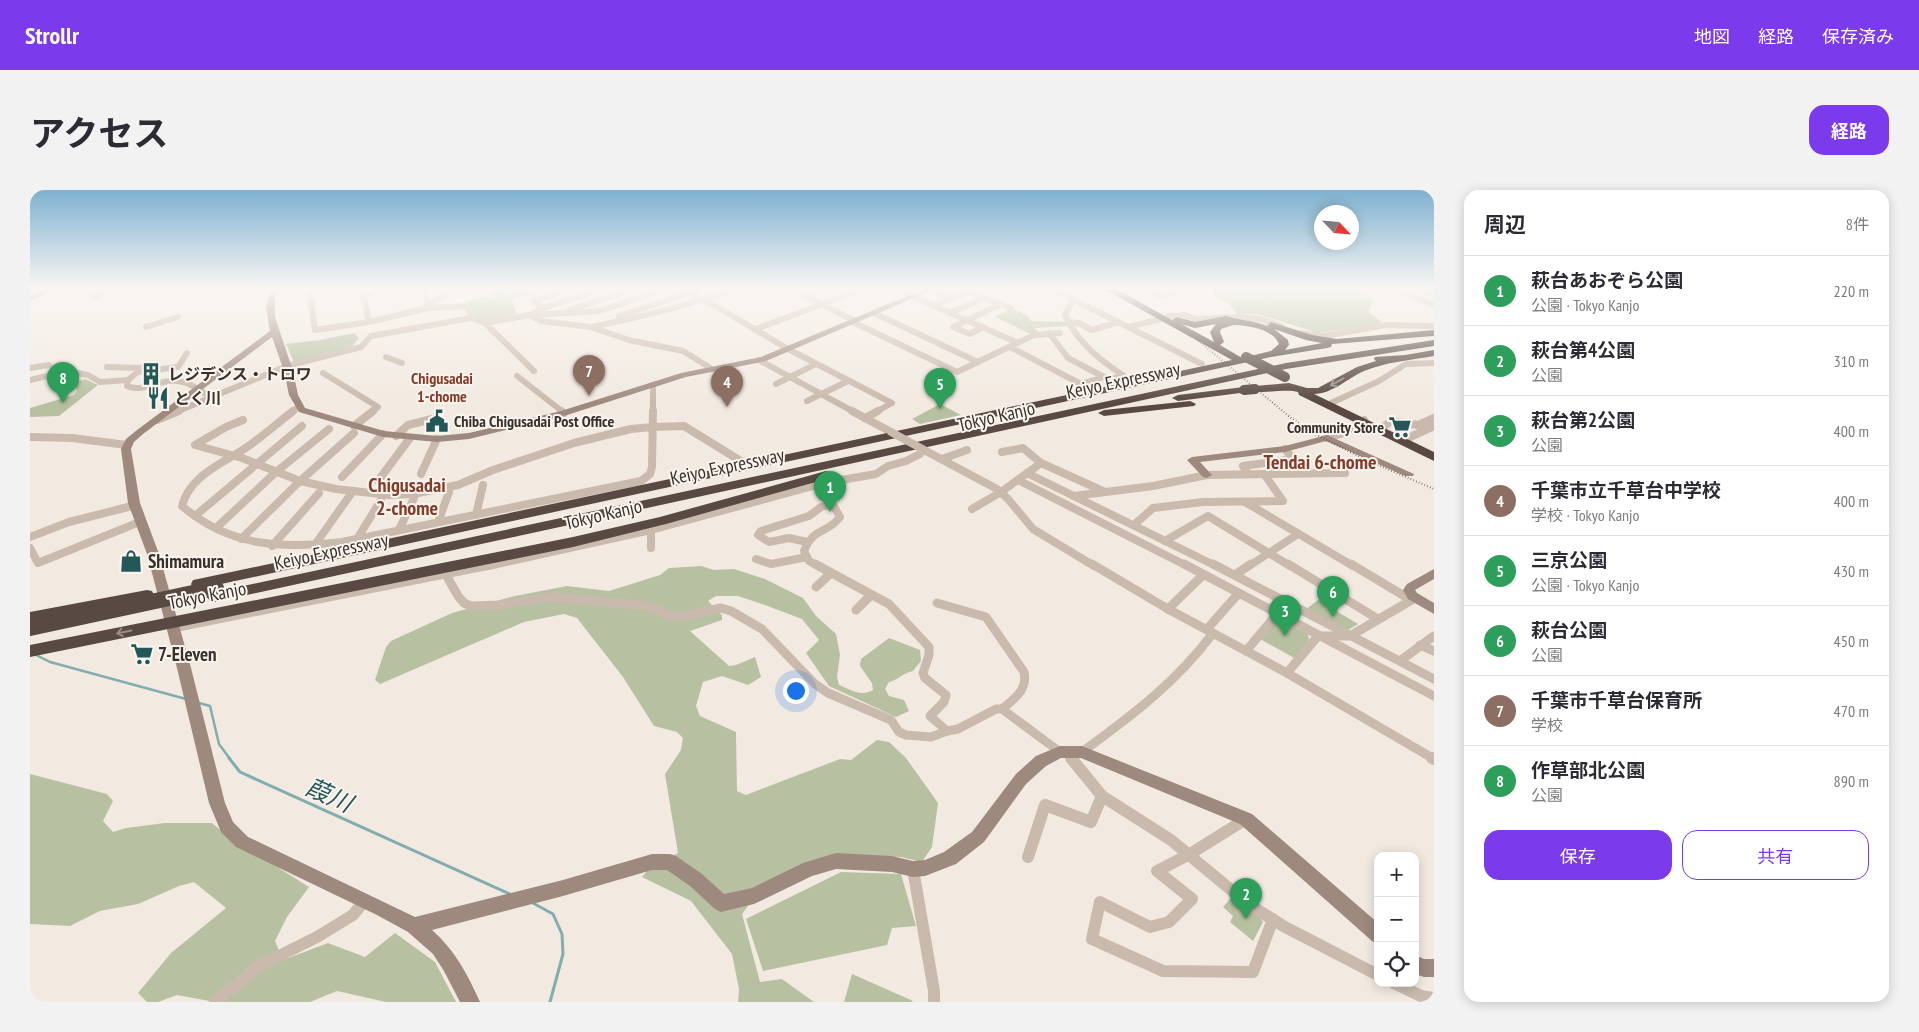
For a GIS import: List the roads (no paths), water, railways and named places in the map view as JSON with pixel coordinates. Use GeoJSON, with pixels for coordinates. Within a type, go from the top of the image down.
{"type":"FeatureCollection","features":[{"type":"Feature","properties":{"kind":"highway"},"geometry":{"type":"LineString","coordinates":[[1185,327],[1326,403],[1434,457]]}},
{"type":"Feature","properties":{"kind":"highway"},"geometry":{"type":"LineString","coordinates":[[1073,397],[1078,393],[1220,360],[1222,356],[1214,344],[1199,332],[1188,327]]}},
{"type":"Feature","properties":{"kind":"highway"},"geometry":{"type":"LineString","coordinates":[[1199,332],[1201,327]]}},
{"type":"Feature","properties":{"kind":"highway","name":"Tokyo Kanjo"},"geometry":{"type":"LineString","coordinates":[[1214,344],[1215,330],[1219,327]]}},
{"type":"Feature","properties":{"kind":"highway","name":"Tokyo Kanjo"},"geometry":{"type":"LineString","coordinates":[[30,618],[163,592],[1260,357],[1275,353],[1281,349],[1284,344],[1283,340],[1277,334],[1261,327]]}},
{"type":"Feature","properties":{"kind":"highway"},"geometry":{"type":"LineString","coordinates":[[1272,327],[1310,338],[1350,342]]}},
{"type":"Feature","properties":{"kind":"highway"},"geometry":{"type":"LineString","coordinates":[[1260,357],[1404,334],[1434,333]]}},
{"type":"Feature","properties":{"kind":"highway","name":"Keiyo Expressway"},"geometry":{"type":"LineString","coordinates":[[30,637],[215,593],[1250,367],[1337,352],[1434,339]]}},
{"type":"Feature","properties":{"kind":"highway","name":"Keiyo Expressway"},"geometry":{"type":"LineString","coordinates":[[30,628],[428,551],[1286,366],[1434,343]]}},
{"type":"Feature","properties":{"kind":"highway"},"geometry":{"type":"LineString","coordinates":[[1311,392],[1323,390],[1361,369],[1404,358],[1434,354]]}},
{"type":"Feature","properties":{"kind":"highway"},"geometry":{"type":"LineString","coordinates":[[1104,413],[1232,401],[1246,396],[1255,382],[1265,377],[1334,364],[1385,358],[1404,358]]}},
{"type":"Feature","properties":{"kind":"highway"},"geometry":{"type":"LineString","coordinates":[[1284,380],[1311,392],[1326,403]]}},
{"type":"Feature","properties":{"kind":"highway","name":"Tokyo Kanjo"},"geometry":{"type":"LineString","coordinates":[[30,651],[172,625],[582,540],[661,521],[837,472],[1104,413],[1177,398],[1254,389],[1284,380]]}},
{"type":"Feature","properties":{"kind":"highway"},"geometry":{"type":"LineString","coordinates":[[1254,389],[1294,393],[1326,403]]}},
{"type":"Feature","properties":{"kind":"highway"},"geometry":{"type":"LineString","coordinates":[[1362,421],[1434,452]]}},
{"type":"Feature","properties":{"kind":"highway"},"geometry":{"type":"LineString","coordinates":[[428,551],[486,545],[588,526],[881,460],[892,460]]}},
{"type":"Feature","properties":{"kind":"street"},"geometry":{"type":"LineString","coordinates":[[273,327],[288,366],[299,406],[308,412],[354,430],[410,438],[437,439],[485,433],[712,369],[759,360],[840,327]]}},
{"type":"Feature","properties":{"kind":"street"},"geometry":{"type":"LineString","coordinates":[[315,327],[315,330],[336,327]]}},
{"type":"Feature","properties":{"kind":"street"},"geometry":{"type":"LineString","coordinates":[[155,420],[212,398],[262,375],[288,366],[361,347],[370,336],[421,327]]}},
{"type":"Feature","properties":{"kind":"street"},"geometry":{"type":"LineString","coordinates":[[489,327],[534,371]]}},
{"type":"Feature","properties":{"kind":"street"},"geometry":{"type":"LineString","coordinates":[[591,327],[629,340],[683,351],[712,369]]}},
{"type":"Feature","properties":{"kind":"street"},"geometry":{"type":"LineString","coordinates":[[752,327],[788,349],[892,403],[865,418]]}},
{"type":"Feature","properties":{"kind":"street"},"geometry":{"type":"LineString","coordinates":[[756,329],[762,327]]}},
{"type":"Feature","properties":{"kind":"street"},"geometry":{"type":"LineString","coordinates":[[866,327],[958,372],[1034,335],[1060,333]]}},
{"type":"Feature","properties":{"kind":"street"},"geometry":{"type":"LineString","coordinates":[[903,327],[978,362]]}},
{"type":"Feature","properties":{"kind":"street"},"geometry":{"type":"LineString","coordinates":[[953,327],[970,334],[983,327],[1018,343]]}},
{"type":"Feature","properties":{"kind":"street"},"geometry":{"type":"LineString","coordinates":[[1049,333],[1068,358],[1109,379],[1124,376],[1095,356],[1071,327]]}},
{"type":"Feature","properties":{"kind":"street"},"geometry":{"type":"LineString","coordinates":[[1086,327],[1092,330],[1102,327]]}},
{"type":"Feature","properties":{"kind":"street"},"geometry":{"type":"LineString","coordinates":[[1129,327],[1202,364]]}},
{"type":"Feature","properties":{"kind":"street"},"geometry":{"type":"LineString","coordinates":[[1285,327],[1317,335],[1330,335],[1371,327]]}},
{"type":"Feature","properties":{"kind":"street"},"geometry":{"type":"LineString","coordinates":[[274,332],[155,420],[127,445],[126,454],[136,506],[163,592],[217,803],[227,827],[233,835],[268,855],[365,900],[414,926],[439,948],[451,964],[470,1002]]}},
{"type":"Feature","properties":{"kind":"street"},"geometry":{"type":"LineString","coordinates":[[1010,347],[1081,384],[1104,377]]}},
{"type":"Feature","properties":{"kind":"street"},"geometry":{"type":"LineString","coordinates":[[138,372],[178,367],[187,353]]}},
{"type":"Feature","properties":{"kind":"street"},"geometry":{"type":"LineString","coordinates":[[386,357],[402,363]]}},
{"type":"Feature","properties":{"kind":"street"},"geometry":{"type":"LineString","coordinates":[[759,360],[1001,492],[1010,501],[1028,527],[1168,609],[1287,673],[1434,759]]}},
{"type":"Feature","properties":{"kind":"street"},"geometry":{"type":"LineString","coordinates":[[30,368],[51,363],[46,376]]}},
{"type":"Feature","properties":{"kind":"street"},"geometry":{"type":"LineString","coordinates":[[1326,403],[1379,381],[1406,364],[1434,363]]}},
{"type":"Feature","properties":{"kind":"street"},"geometry":{"type":"LineString","coordinates":[[776,384],[816,364]]}},
{"type":"Feature","properties":{"kind":"street"},"geometry":{"type":"LineString","coordinates":[[30,380],[68,371],[88,375],[100,382],[128,380],[142,368],[107,367]]}},
{"type":"Feature","properties":{"kind":"street"},"geometry":{"type":"LineString","coordinates":[[241,539],[378,407],[323,373]]}},
{"type":"Feature","properties":{"kind":"street"},"geometry":{"type":"LineString","coordinates":[[517,376],[564,412]]}},
{"type":"Feature","properties":{"kind":"street"},"geometry":{"type":"LineString","coordinates":[[128,380],[127,386],[135,389],[174,380],[198,389],[212,398]]}},
{"type":"Feature","properties":{"kind":"street"},"geometry":{"type":"LineString","coordinates":[[807,401],[848,380]]}},
{"type":"Feature","properties":{"kind":"street"},"geometry":{"type":"LineString","coordinates":[[299,406],[243,450],[205,474],[183,497],[182,506],[216,528],[241,539],[272,546],[314,546],[357,539],[641,481],[650,474],[652,468],[653,385]]}},
{"type":"Feature","properties":{"kind":"street"},"geometry":{"type":"LineString","coordinates":[[1381,428],[1392,421],[1418,425],[1434,418]]}},
{"type":"Feature","properties":{"kind":"street"},"geometry":{"type":"LineString","coordinates":[[396,436],[408,425],[432,419]]}},
{"type":"Feature","properties":{"kind":"street"},"geometry":{"type":"LineString","coordinates":[[243,420],[226,427],[195,445],[233,455],[300,481],[353,491],[389,495],[413,494],[458,485],[493,470],[574,443],[631,429],[653,427],[684,426],[744,463]]}},
{"type":"Feature","properties":{"kind":"street"},"geometry":{"type":"LineString","coordinates":[[1206,475],[1192,460],[1285,448],[1344,433],[1362,421]]}},
{"type":"Feature","properties":{"kind":"street"},"geometry":{"type":"LineString","coordinates":[[195,516],[302,426]]}},
{"type":"Feature","properties":{"kind":"street"},"geometry":{"type":"LineString","coordinates":[[1406,439],[1434,426]]}},
{"type":"Feature","properties":{"kind":"street"},"geometry":{"type":"LineString","coordinates":[[216,528],[276,472],[328,429]]}},
{"type":"Feature","properties":{"kind":"street"},"geometry":{"type":"LineString","coordinates":[[342,477],[383,434]]}},
{"type":"Feature","properties":{"kind":"street"},"geometry":{"type":"LineString","coordinates":[[30,438],[72,438],[127,445]]}},
{"type":"Feature","properties":{"kind":"street"},"geometry":{"type":"LineString","coordinates":[[378,481],[410,438]]}},
{"type":"Feature","properties":{"kind":"street"},"geometry":{"type":"LineString","coordinates":[[1327,438],[1332,444],[1406,476]]}},
{"type":"Feature","properties":{"kind":"street"},"geometry":{"type":"LineString","coordinates":[[421,474],[437,439]]}},
{"type":"Feature","properties":{"kind":"street"},"geometry":{"type":"LineString","coordinates":[[1002,452],[1023,448],[1041,463],[1103,491]]}},
{"type":"Feature","properties":{"kind":"street"},"geometry":{"type":"LineString","coordinates":[[1248,474],[1243,466],[1292,459],[1285,448]]}},
{"type":"Feature","properties":{"kind":"street"},"geometry":{"type":"LineString","coordinates":[[940,458],[967,450]]}},
{"type":"Feature","properties":{"kind":"street"},"geometry":{"type":"LineString","coordinates":[[172,625],[547,554],[651,530],[821,484],[876,474],[888,466],[906,461],[920,454]]}},
{"type":"Feature","properties":{"kind":"street"},"geometry":{"type":"LineString","coordinates":[[972,509],[1001,492],[1041,463]]}},
{"type":"Feature","properties":{"kind":"street"},"geometry":{"type":"LineString","coordinates":[[1027,473],[1235,575],[1434,679]]}},
{"type":"Feature","properties":{"kind":"street"},"geometry":{"type":"LineString","coordinates":[[1074,496],[1153,486],[1206,475],[1345,473]]}},
{"type":"Feature","properties":{"kind":"street"},"geometry":{"type":"LineString","coordinates":[[1134,525],[1154,508],[1203,502],[1283,501],[1264,474]]}},
{"type":"Feature","properties":{"kind":"street"},"geometry":{"type":"LineString","coordinates":[[1018,480],[1136,539],[1434,696]]}},
{"type":"Feature","properties":{"kind":"street"},"geometry":{"type":"LineString","coordinates":[[821,484],[840,517],[837,522],[811,535],[804,551],[809,562],[889,604],[929,647],[930,654],[923,673],[926,678],[946,695],[944,702],[930,716],[948,731]]}},
{"type":"Feature","properties":{"kind":"street"},"geometry":{"type":"LineString","coordinates":[[476,515],[483,485]]}},
{"type":"Feature","properties":{"kind":"street"},"geometry":{"type":"LineString","coordinates":[[314,546],[353,491]]}},
{"type":"Feature","properties":{"kind":"street"},"geometry":{"type":"LineString","coordinates":[[438,522],[449,492]]}},
{"type":"Feature","properties":{"kind":"street"},"geometry":{"type":"LineString","coordinates":[[272,546],[319,493]]}},
{"type":"Feature","properties":{"kind":"street"},"geometry":{"type":"LineString","coordinates":[[399,530],[414,498]]}},
{"type":"Feature","properties":{"kind":"street"},"geometry":{"type":"LineString","coordinates":[[357,539],[381,500]]}},
{"type":"Feature","properties":{"kind":"street"},"geometry":{"type":"LineString","coordinates":[[1245,502],[1406,597],[1415,598]]}},
{"type":"Feature","properties":{"kind":"street"},"geometry":{"type":"LineString","coordinates":[[807,542],[789,537],[770,543],[765,542],[758,535],[761,531],[809,516],[821,507],[832,504]]}},
{"type":"Feature","properties":{"kind":"street"},"geometry":{"type":"LineString","coordinates":[[30,537],[69,522],[136,506]]}},
{"type":"Feature","properties":{"kind":"street"},"geometry":{"type":"LineString","coordinates":[[1165,540],[1208,516],[1378,619]]}},
{"type":"Feature","properties":{"kind":"street"},"geometry":{"type":"LineString","coordinates":[[30,548],[38,563],[142,521]]}},
{"type":"Feature","properties":{"kind":"street"},"geometry":{"type":"LineString","coordinates":[[651,530],[651,548]]}},
{"type":"Feature","properties":{"kind":"street"},"geometry":{"type":"LineString","coordinates":[[1235,575],[1298,534]]}},
{"type":"Feature","properties":{"kind":"street"},"geometry":{"type":"LineString","coordinates":[[756,559],[771,564],[807,558]]}},
{"type":"Feature","properties":{"kind":"street"},"geometry":{"type":"LineString","coordinates":[[445,573],[464,604],[471,606],[500,605],[552,597],[627,606],[648,606],[669,615],[680,617],[722,608],[731,611],[762,629],[815,684],[828,693],[891,720],[894,726],[906,736],[931,737],[948,731],[958,730],[996,709],[1002,709],[1070,752],[1236,813],[1246,819],[1374,931]]}},
{"type":"Feature","properties":{"kind":"street"},"geometry":{"type":"LineString","coordinates":[[1434,573],[1409,590],[1415,598],[1434,609]]}},
{"type":"Feature","properties":{"kind":"street"},"geometry":{"type":"LineString","coordinates":[[816,587],[830,574]]}},
{"type":"Feature","properties":{"kind":"street"},"geometry":{"type":"LineString","coordinates":[[1168,609],[1203,575]]}},
{"type":"Feature","properties":{"kind":"street"},"geometry":{"type":"LineString","coordinates":[[414,926],[564,888],[652,862],[670,862],[696,880],[722,903],[754,896],[809,869],[836,861],[892,864],[913,869],[925,868],[950,858],[978,837],[1021,779],[1041,761],[1070,752],[1129,718],[1179,674],[1203,648],[1210,631],[1238,594]]}},
{"type":"Feature","properties":{"kind":"street"},"geometry":{"type":"LineString","coordinates":[[856,610],[871,595]]}},
{"type":"Feature","properties":{"kind":"street"},"geometry":{"type":"LineString","coordinates":[[1318,636],[1350,636],[1415,598]]}},
{"type":"Feature","properties":{"kind":"street"},"geometry":{"type":"LineString","coordinates":[[937,602],[986,617],[1024,672],[1026,678],[1024,688],[1002,709]]}},
{"type":"Feature","properties":{"kind":"street"},"geometry":{"type":"LineString","coordinates":[[1246,651],[1277,614]]}},
{"type":"Feature","properties":{"kind":"street"},"geometry":{"type":"LineString","coordinates":[[1287,673],[1318,636]]}},
{"type":"Feature","properties":{"kind":"street"},"geometry":{"type":"LineString","coordinates":[[1400,661],[1434,636]]}},
{"type":"Feature","properties":{"kind":"street"},"geometry":{"type":"LineString","coordinates":[[1420,645],[1434,651]]}},
{"type":"Feature","properties":{"kind":"street"},"geometry":{"type":"LineString","coordinates":[[1070,752],[1102,796],[1190,854],[1248,904],[1374,973]]}},
{"type":"Feature","properties":{"kind":"street"},"geometry":{"type":"LineString","coordinates":[[1028,857],[1045,805],[1091,822],[1102,796]]}},
{"type":"Feature","properties":{"kind":"street"},"geometry":{"type":"LineString","coordinates":[[1246,819],[1190,854],[1157,871],[1192,899],[1169,922],[1150,926],[1100,902],[1092,940],[1163,971],[1253,972],[1273,919]]}},
{"type":"Feature","properties":{"kind":"street"},"geometry":{"type":"LineString","coordinates":[[913,869],[934,991],[934,1002]]}},
{"type":"Feature","properties":{"kind":"street"},"geometry":{"type":"LineString","coordinates":[[215,1002],[258,966],[317,937],[346,920],[353,915],[365,900]]}},
{"type":"Feature","properties":{"kind":"street"},"geometry":{"type":"LineString","coordinates":[[1402,987],[1421,996],[1434,998]]}},
{"type":"Feature","properties":{"kind":"waterway","name":"葭川"},"geometry":{"type":"LineString","coordinates":[[36,655],[50,662],[186,699]]}},
{"type":"Feature","properties":{"kind":"waterway","name":"葭川"},"geometry":{"type":"LineString","coordinates":[[199,703],[210,706],[219,744],[230,759]]}},
{"type":"Feature","properties":{"kind":"waterway","name":"葭川"},"geometry":{"type":"LineString","coordinates":[[229,758],[240,772],[512,895]]}},
{"type":"Feature","properties":{"kind":"waterway","name":"葭川"},"geometry":{"type":"LineString","coordinates":[[531,902],[553,914],[562,934],[563,954],[550,1002]]}},
{"type":"Feature","properties":{"kind":"railway"},"geometry":{"type":"LineString","coordinates":[[1179,327],[1188,332],[1291,418],[1315,434],[1366,460],[1434,489]]}},
{"type":"Feature","properties":{"kind":"place","name":"レジデンス・トロワ"},"geometry":{"type":"Point","coordinates":[151,374]}},
{"type":"Feature","properties":{"kind":"place","name":"千葉市千草台保育所"},"geometry":{"type":"Point","coordinates":[589,396]}},
{"type":"Feature","properties":{"kind":"place","name":"とく川"},"geometry":{"type":"Point","coordinates":[158,398]}},
{"type":"Feature","properties":{"kind":"place","name":"作草部北公園"},"geometry":{"type":"Point","coordinates":[63,403]}},
{"type":"Feature","properties":{"kind":"place","name":"千葉市立千草台中学校"},"geometry":{"type":"Point","coordinates":[727,407]}},
{"type":"Feature","properties":{"kind":"place","name":"三京公園"},"geometry":{"type":"Point","coordinates":[940,409]}},
{"type":"Feature","properties":{"kind":"place","name":"Chiba Chigusadai Post Office"},"geometry":{"type":"Point","coordinates":[437,421]}},
{"type":"Feature","properties":{"kind":"place","name":"Community Store"},"geometry":{"type":"Point","coordinates":[1400,427]}},
{"type":"Feature","properties":{"kind":"place","name":"萩台あおぞら公園"},"geometry":{"type":"Point","coordinates":[830,512]}},
{"type":"Feature","properties":{"kind":"place","name":"Shimamura"},"geometry":{"type":"Point","coordinates":[131,561]}},
{"type":"Feature","properties":{"kind":"place","name":"萩台公園"},"geometry":{"type":"Point","coordinates":[1333,617]}},
{"type":"Feature","properties":{"kind":"place","name":"萩台第2公園"},"geometry":{"type":"Point","coordinates":[1285,636]}},
{"type":"Feature","properties":{"kind":"place","name":"7-Eleven"},"geometry":{"type":"Point","coordinates":[142,654]}},
{"type":"Feature","properties":{"kind":"place","name":"萩台第4公園"},"geometry":{"type":"Point","coordinates":[1246,919]}},
{"type":"Feature","properties":{"kind":"district","name":"Chigusadai 1-chome"},"geometry":{"type":"Point","coordinates":[442,387]}},
{"type":"Feature","properties":{"kind":"district","name":"Tendai 6-chome"},"geometry":{"type":"Point","coordinates":[1320,462]}},
{"type":"Feature","properties":{"kind":"district","name":"Chigusadai 2-chome"},"geometry":{"type":"Point","coordinates":[407,496]}}]}
